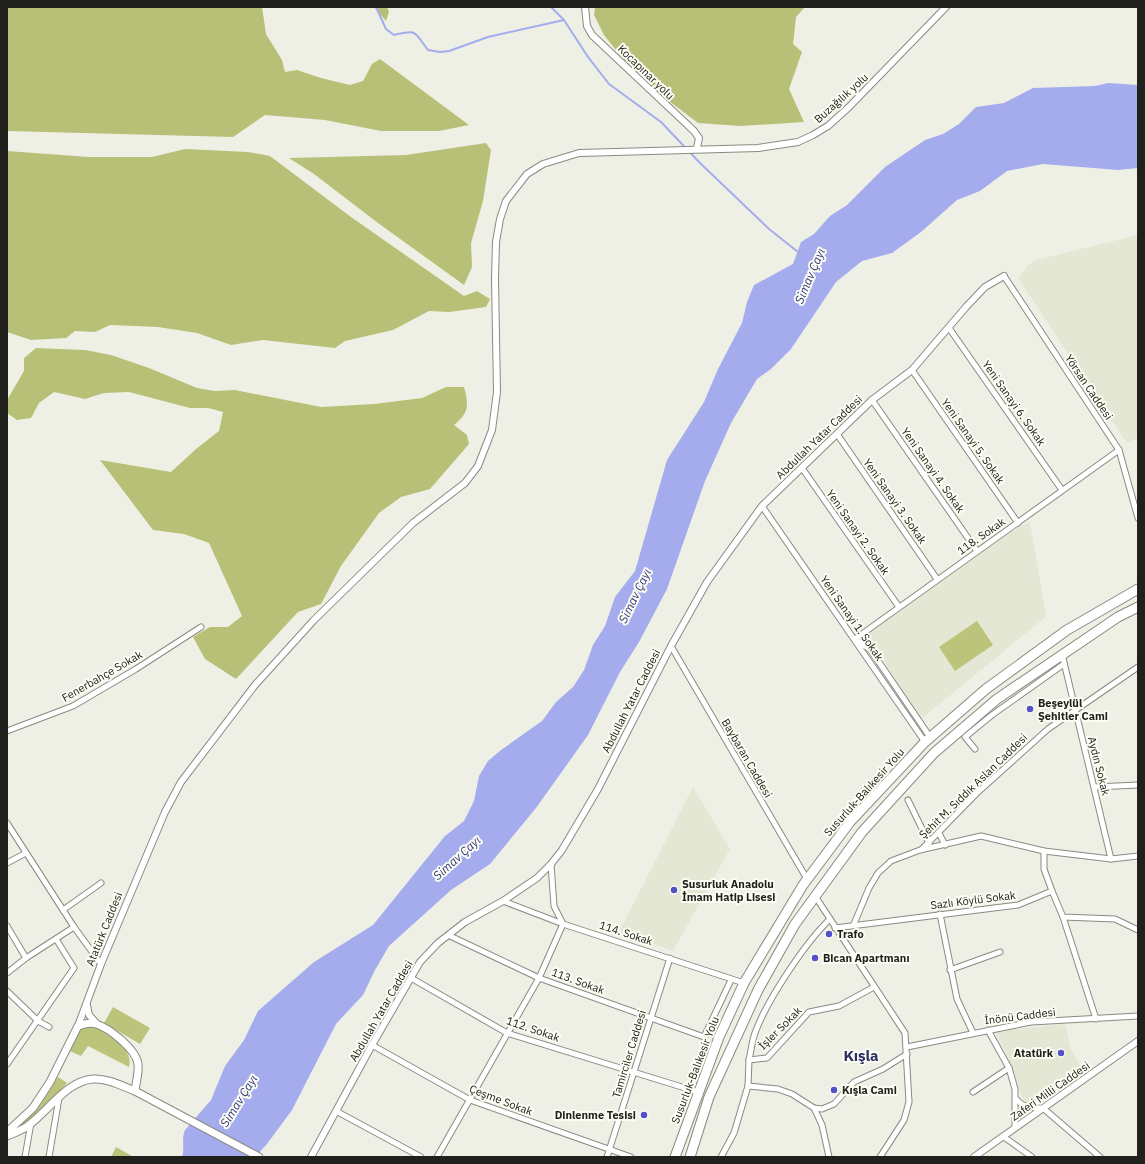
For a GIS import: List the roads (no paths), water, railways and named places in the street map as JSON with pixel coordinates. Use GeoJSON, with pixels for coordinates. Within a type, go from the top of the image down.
{"type":"FeatureCollection","features":[{"type":"Feature","properties":{"kind":"highway","name":"Susurluk-Balıkesir Yolu"},"geometry":{"type":"LineString","coordinates":[[674,1157],[719,1037],[744,983],[807,879],[850,822],[927,740],[986,689],[1067,630],[1138,589]]}},
{"type":"Feature","properties":{"kind":"highway"},"geometry":{"type":"LineString","coordinates":[[1091,635],[1106,620],[1138,602]]}},
{"type":"Feature","properties":{"kind":"highway","name":"Susurluk-Balıkesir Yolu"},"geometry":{"type":"LineString","coordinates":[[690,1157],[709,1097],[758,990],[795,924],[862,832],[934,753],[997,699],[1118,617],[1138,607]]}},
{"type":"Feature","properties":{"kind":"main road"},"geometry":{"type":"LineString","coordinates":[[78,1026],[86,1023],[97,1024],[123,1041],[133,1052],[138,1062],[135,1091]]}},
{"type":"Feature","properties":{"kind":"main road","name":"Atatürk Caddesi"},"geometry":{"type":"LineString","coordinates":[[7,1132],[37,1102],[50,1082],[70,1036],[78,1026]]}},
{"type":"Feature","properties":{"kind":"main road"},"geometry":{"type":"LineString","coordinates":[[7,1136],[32,1123],[69,1087],[94,1079],[115,1083],[135,1091],[181,1117],[259,1157]]}},
{"type":"Feature","properties":{"kind":"street","name":"Kocapınar yolu"},"geometry":{"type":"LineString","coordinates":[[585,7],[587,26],[592,35],[694,131],[699,138],[697,148]]}},
{"type":"Feature","properties":{"kind":"street","name":"Buzağılık yolu"},"geometry":{"type":"LineString","coordinates":[[668,149],[697,148],[717,150],[758,148],[798,142],[813,135],[828,126],[848,108],[946,7]]}},
{"type":"Feature","properties":{"kind":"street","name":"Atatürk Caddesi"},"geometry":{"type":"LineString","coordinates":[[78,1026],[101,964],[165,812],[181,782],[254,685],[314,620],[414,523],[466,482],[478,466],[492,430],[498,392],[496,242],[500,219],[506,201],[527,174],[543,164],[560,158],[579,153],[668,149]]}},
{"type":"Feature","properties":{"kind":"street","name":"Abdullah Yatar Caddesi"},"geometry":{"type":"LineString","coordinates":[[311,1157],[372,1045],[420,962],[438,943],[465,922],[503,901],[537,878],[562,850],[598,789],[671,646],[706,582],[762,506],[872,400],[912,370],[985,287],[1004,276]]}},
{"type":"Feature","properties":{"kind":"street","name":"Yörsan Caddesi"},"geometry":{"type":"LineString","coordinates":[[1004,276],[1119,450],[1138,518]]}},
{"type":"Feature","properties":{"kind":"street","name":"Yeni Sanayi 6. Sokak"},"geometry":{"type":"LineString","coordinates":[[949,328],[1062,490]]}},
{"type":"Feature","properties":{"kind":"street","name":"Yeni Sanayi 5. Sokak"},"geometry":{"type":"LineString","coordinates":[[912,370],[1018,523]]}},
{"type":"Feature","properties":{"kind":"street","name":"Yeni Sanayi 4. Sokak"},"geometry":{"type":"LineString","coordinates":[[872,400],[977,552]]}},
{"type":"Feature","properties":{"kind":"street","name":"Yeni Sanayi 3. Sokak"},"geometry":{"type":"LineString","coordinates":[[837,434],[937,579]]}},
{"type":"Feature","properties":{"kind":"street","name":"118. Sokak"},"geometry":{"type":"LineString","coordinates":[[855,639],[1119,450]]}},
{"type":"Feature","properties":{"kind":"street","name":"Yeni Sanayi 2. Sokak"},"geometry":{"type":"LineString","coordinates":[[802,468],[899,607]]}},
{"type":"Feature","properties":{"kind":"street","name":"Yeni Sanayi 1. Sokak"},"geometry":{"type":"LineString","coordinates":[[762,506],[855,639],[870,649],[927,740]]}},
{"type":"Feature","properties":{"kind":"street","name":"Fenerbahçe Sokak"},"geometry":{"type":"LineString","coordinates":[[7,731],[73,706],[136,669],[201,627]]}},
{"type":"Feature","properties":{"kind":"street","name":"Baybaran Caddesi"},"geometry":{"type":"LineString","coordinates":[[671,646],[807,879]]}},
{"type":"Feature","properties":{"kind":"street","name":"Aydın Sokak"},"geometry":{"type":"LineString","coordinates":[[1062,654],[1111,859]]}},
{"type":"Feature","properties":{"kind":"street"},"geometry":{"type":"LineString","coordinates":[[975,749],[966,737],[997,711],[1064,664]]}},
{"type":"Feature","properties":{"kind":"street","name":"Şehit M. Sıddık Aslan Caddesi"},"geometry":{"type":"LineString","coordinates":[[920,850],[939,833],[977,793],[1036,740],[1075,710],[1138,667]]}},
{"type":"Feature","properties":{"kind":"street"},"geometry":{"type":"LineString","coordinates":[[1095,787],[1138,785]]}},
{"type":"Feature","properties":{"kind":"street"},"geometry":{"type":"LineString","coordinates":[[908,800],[929,843]]}},
{"type":"Feature","properties":{"kind":"street"},"geometry":{"type":"LineString","coordinates":[[7,823],[74,927],[101,964]]}},
{"type":"Feature","properties":{"kind":"street"},"geometry":{"type":"LineString","coordinates":[[939,833],[945,844]]}},
{"type":"Feature","properties":{"kind":"street"},"geometry":{"type":"LineString","coordinates":[[854,924],[869,888],[878,873],[891,861],[920,850],[945,844],[981,836],[1044,851],[1111,859],[1138,856]]}},
{"type":"Feature","properties":{"kind":"street"},"geometry":{"type":"LineString","coordinates":[[1044,851],[1044,869],[1063,917],[1096,1019]]}},
{"type":"Feature","properties":{"kind":"street"},"geometry":{"type":"LineString","coordinates":[[7,863],[26,853]]}},
{"type":"Feature","properties":{"kind":"street"},"geometry":{"type":"LineString","coordinates":[[437,1157],[539,978],[563,924],[554,906],[551,864]]}},
{"type":"Feature","properties":{"kind":"street"},"geometry":{"type":"LineString","coordinates":[[63,910],[101,883]]}},
{"type":"Feature","properties":{"kind":"street","name":"Sazlı Köylü Sokak"},"geometry":{"type":"LineString","coordinates":[[836,928],[854,924],[1018,905],[1052,891]]}},
{"type":"Feature","properties":{"kind":"street"},"geometry":{"type":"LineString","coordinates":[[815,896],[905,1033],[909,1102],[904,1120],[880,1157]]}},
{"type":"Feature","properties":{"kind":"street","name":"114. Sokak"},"geometry":{"type":"LineString","coordinates":[[503,901],[563,924],[744,983]]}},
{"type":"Feature","properties":{"kind":"street"},"geometry":{"type":"LineString","coordinates":[[940,914],[957,999],[973,1033]]}},
{"type":"Feature","properties":{"kind":"street"},"geometry":{"type":"LineString","coordinates":[[1063,917],[1115,919],[1138,930]]}},
{"type":"Feature","properties":{"kind":"street"},"geometry":{"type":"LineString","coordinates":[[720,1157],[734,1134],[748,1086],[749,1060],[755,1033],[775,992],[817,932],[830,919]]}},
{"type":"Feature","properties":{"kind":"street"},"geometry":{"type":"LineString","coordinates":[[7,926],[26,958]]}},
{"type":"Feature","properties":{"kind":"street"},"geometry":{"type":"LineString","coordinates":[[7,973],[26,958],[74,927]]}},
{"type":"Feature","properties":{"kind":"street","name":"113. Sokak"},"geometry":{"type":"LineString","coordinates":[[448,936],[539,978],[704,1037],[731,980]]}},
{"type":"Feature","properties":{"kind":"street"},"geometry":{"type":"LineString","coordinates":[[8,1060],[38,1021],[74,968],[56,939]]}},
{"type":"Feature","properties":{"kind":"street"},"geometry":{"type":"LineString","coordinates":[[950,970],[1000,952]]}},
{"type":"Feature","properties":{"kind":"street","name":"Tamirciler Caddesi"},"geometry":{"type":"LineString","coordinates":[[607,1157],[670,958]]}},
{"type":"Feature","properties":{"kind":"street","name":"112. Sokak"},"geometry":{"type":"LineString","coordinates":[[411,978],[507,1033],[698,1092]]}},
{"type":"Feature","properties":{"kind":"street","name":"İşler Sokak"},"geometry":{"type":"LineString","coordinates":[[749,1060],[768,1058],[809,1012],[839,1006],[874,987]]}},
{"type":"Feature","properties":{"kind":"street"},"geometry":{"type":"LineString","coordinates":[[7,991],[38,1021],[49,1027]]}},
{"type":"Feature","properties":{"kind":"street"},"geometry":{"type":"LineString","coordinates":[[87,1005],[89,1015],[97,1024]]}},
{"type":"Feature","properties":{"kind":"street","name":"İnönü Caddesi"},"geometry":{"type":"LineString","coordinates":[[907,1047],[1031,1022],[1138,1016]]}},
{"type":"Feature","properties":{"kind":"street"},"geometry":{"type":"LineString","coordinates":[[988,1030],[1009,1068],[1015,1089],[1015,1128]]}},
{"type":"Feature","properties":{"kind":"street","name":"Zaferi Milli Caddesi"},"geometry":{"type":"LineString","coordinates":[[974,1157],[1138,1041]]}},
{"type":"Feature","properties":{"kind":"street","name":"Çeşme Sokak"},"geometry":{"type":"LineString","coordinates":[[372,1045],[470,1100],[631,1157]]}},
{"type":"Feature","properties":{"kind":"street"},"geometry":{"type":"LineString","coordinates":[[748,1086],[778,1089],[792,1094],[814,1108],[822,1109],[834,1104],[854,1082],[883,1069],[907,1054]]}},
{"type":"Feature","properties":{"kind":"street"},"geometry":{"type":"LineString","coordinates":[[973,1092],[1009,1068]]}},
{"type":"Feature","properties":{"kind":"street"},"geometry":{"type":"LineString","coordinates":[[49,1157],[59,1098]]}},
{"type":"Feature","properties":{"kind":"street"},"geometry":{"type":"LineString","coordinates":[[1016,1099],[1022,1105],[1030,1108],[1043,1108],[1100,1157]]}},
{"type":"Feature","properties":{"kind":"street"},"geometry":{"type":"LineString","coordinates":[[814,1108],[822,1125],[829,1157]]}},
{"type":"Feature","properties":{"kind":"street"},"geometry":{"type":"LineString","coordinates":[[336,1111],[421,1157]]}},
{"type":"Feature","properties":{"kind":"street"},"geometry":{"type":"LineString","coordinates":[[25,1157],[32,1123]]}},
{"type":"Feature","properties":{"kind":"street"},"geometry":{"type":"LineString","coordinates":[[1004,1137],[1032,1157]]}},
{"type":"Feature","properties":{"kind":"water","name":"Simav Çayı"},"geometry":{"type":"Polygon","coordinates":[[[1108,83],[1138,85],[1138,168],[1118,170],[1043,164],[1007,171],[980,191],[957,200],[921,232],[892,253],[862,261],[836,282],[791,349],[771,369],[757,379],[731,423],[705,481],[667,589],[639,642],[620,672],[588,735],[536,808],[490,864],[451,890],[389,946],[363,995],[336,1024],[292,1110],[267,1144],[255,1157],[182,1157],[183,1137],[185,1130],[211,1100],[225,1066],[244,1040],[258,1011],[314,962],[373,925],[445,836],[464,821],[474,801],[479,776],[488,761],[542,721],[556,702],[573,687],[584,670],[593,645],[605,626],[615,597],[635,571],[667,460],[704,402],[718,369],[742,323],[747,302],[754,285],[793,264],[801,242],[814,234],[830,216],[847,205],[885,167],[925,140],[943,134],[959,124],[976,107],[1004,103],[1033,88],[1095,86],[1108,83]]]}},
{"type":"Feature","properties":{"kind":"waterway"},"geometry":{"type":"LineString","coordinates":[[376,7],[386,29],[394,35],[412,32],[428,50],[440,52],[449,51],[488,37],[564,20]]}},
{"type":"Feature","properties":{"kind":"waterway"},"geometry":{"type":"LineString","coordinates":[[551,7],[564,20],[588,57],[609,84],[661,122],[700,163],[769,229],[798,252]]}},
{"type":"Feature","properties":{"kind":"place","name":"Beşeylül Şehitler Cami"},"geometry":{"type":"Point","coordinates":[1030,709]}},
{"type":"Feature","properties":{"kind":"place","name":"Susurluk Anadolu İmam Hatip Lisesi"},"geometry":{"type":"Point","coordinates":[674,890]}},
{"type":"Feature","properties":{"kind":"place","name":"Trafo"},"geometry":{"type":"Point","coordinates":[829,934]}},
{"type":"Feature","properties":{"kind":"place","name":"Bican Apartmanı"},"geometry":{"type":"Point","coordinates":[815,958]}},
{"type":"Feature","properties":{"kind":"place","name":"Atatürk"},"geometry":{"type":"Point","coordinates":[1061,1053]}},
{"type":"Feature","properties":{"kind":"place","name":"Kışla Cami"},"geometry":{"type":"Point","coordinates":[834,1090]}},
{"type":"Feature","properties":{"kind":"place","name":"Dinlenme Tesisi"},"geometry":{"type":"Point","coordinates":[644,1115]}},
{"type":"Feature","properties":{"kind":"district","name":"Kışla"},"geometry":{"type":"Point","coordinates":[861,1056]}}]}
